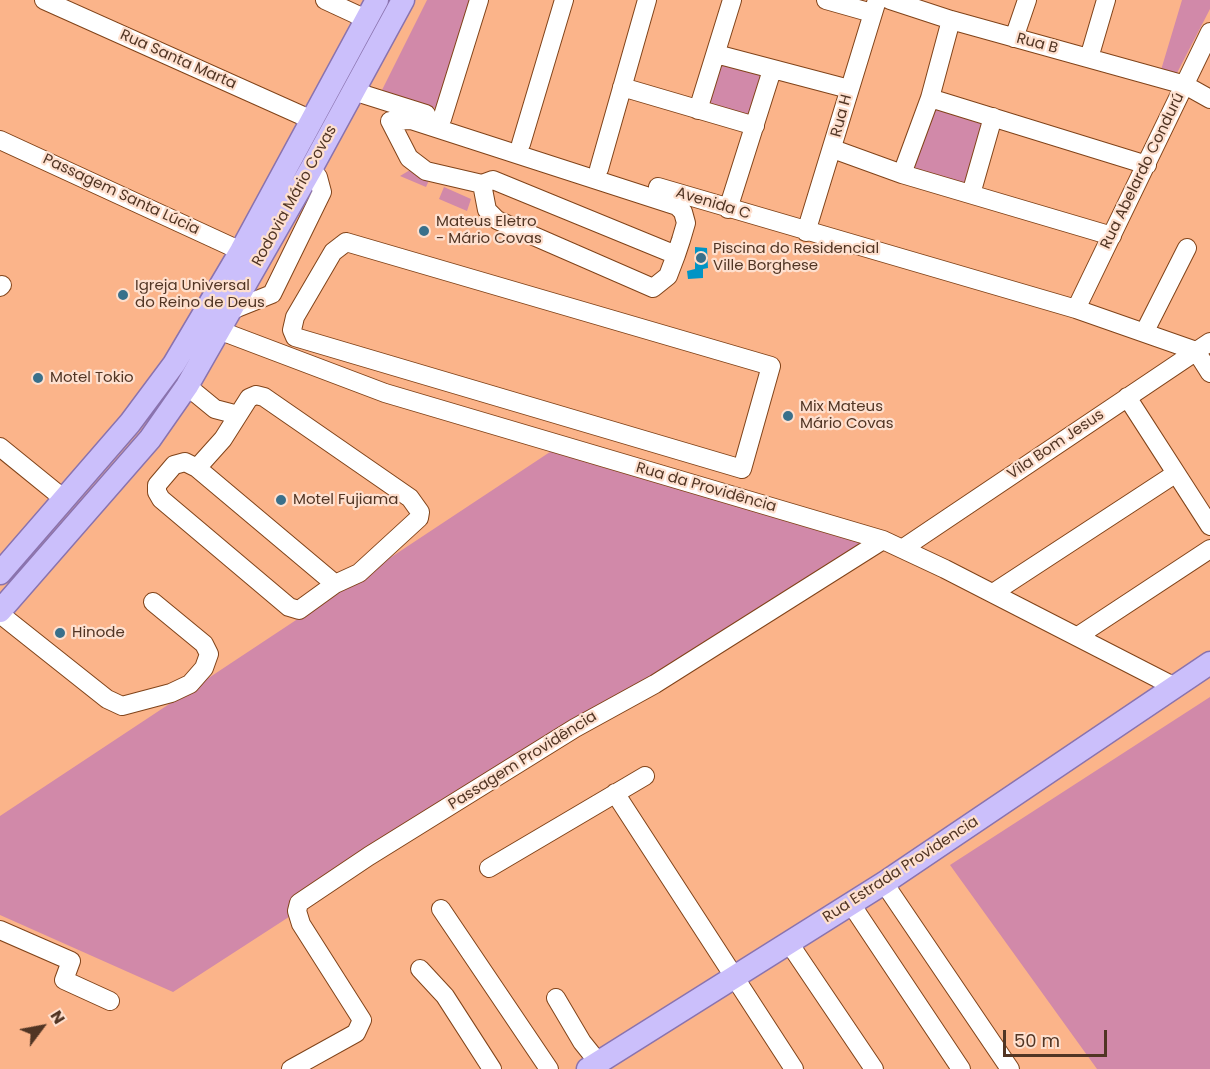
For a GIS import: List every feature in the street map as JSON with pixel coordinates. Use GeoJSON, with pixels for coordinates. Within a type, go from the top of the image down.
{"type":"FeatureCollection","features":[{"type":"Feature","properties":{"kind":"main road","name":"Rodovia Mário Covas"},"geometry":{"type":"LineString","coordinates":[[0,612],[150,439],[187,386],[221,331],[233,293],[241,251],[280,202],[311,169],[403,0]]}},
{"type":"Feature","properties":{"kind":"main road","name":"Rodovia Mário Covas"},"geometry":{"type":"LineString","coordinates":[[0,573],[130,423],[174,364],[233,293],[280,202],[312,120],[372,10]]}},
{"type":"Feature","properties":{"kind":"main road","name":"Rua Estrada Providencia"},"geometry":{"type":"LineString","coordinates":[[593,1066],[732,976],[884,883],[1210,663]]}},
{"type":"Feature","properties":{"kind":"street","name":"Rua Santa Marta"},"geometry":{"type":"LineString","coordinates":[[44,0],[312,120]]}},
{"type":"Feature","properties":{"kind":"street"},"geometry":{"type":"LineString","coordinates":[[325,0],[372,10]]}},
{"type":"Feature","properties":{"kind":"street"},"geometry":{"type":"LineString","coordinates":[[442,119],[479,0]]}},
{"type":"Feature","properties":{"kind":"street"},"geometry":{"type":"LineString","coordinates":[[521,144],[564,0]]}},
{"type":"Feature","properties":{"kind":"street"},"geometry":{"type":"LineString","coordinates":[[599,169],[647,0]]}},
{"type":"Feature","properties":{"kind":"street"},"geometry":{"type":"LineString","coordinates":[[698,110],[732,0]]}},
{"type":"Feature","properties":{"kind":"street"},"geometry":{"type":"LineString","coordinates":[[826,0],[874,7]]}},
{"type":"Feature","properties":{"kind":"street","name":"Rua B"},"geometry":{"type":"LineString","coordinates":[[890,0],[951,20],[1185,85],[1210,99]]}},
{"type":"Feature","properties":{"kind":"street"},"geometry":{"type":"LineString","coordinates":[[1014,38],[1027,0]]}},
{"type":"Feature","properties":{"kind":"street"},"geometry":{"type":"LineString","coordinates":[[1089,58],[1106,0]]}},
{"type":"Feature","properties":{"kind":"street","name":"Rua H"},"geometry":{"type":"LineString","coordinates":[[806,232],[833,149],[874,7]]}},
{"type":"Feature","properties":{"kind":"street"},"geometry":{"type":"LineString","coordinates":[[902,174],[930,98],[951,20]]}},
{"type":"Feature","properties":{"kind":"street","name":"Rua Abelardo Condurú"},"geometry":{"type":"LineString","coordinates":[[1076,309],[1210,32]]}},
{"type":"Feature","properties":{"kind":"street"},"geometry":{"type":"LineString","coordinates":[[716,54],[849,89]]}},
{"type":"Feature","properties":{"kind":"street"},"geometry":{"type":"LineString","coordinates":[[728,209],[772,70]]}},
{"type":"Feature","properties":{"kind":"street"},"geometry":{"type":"LineString","coordinates":[[622,87],[754,126]]}},
{"type":"Feature","properties":{"kind":"street","name":"Avenida C"},"geometry":{"type":"LineString","coordinates":[[353,91],[728,209],[1203,347]]}},
{"type":"Feature","properties":{"kind":"street"},"geometry":{"type":"LineString","coordinates":[[930,98],[1147,165]]}},
{"type":"Feature","properties":{"kind":"street"},"geometry":{"type":"LineString","coordinates":[[970,194],[993,117]]}},
{"type":"Feature","properties":{"kind":"street"},"geometry":{"type":"LineString","coordinates":[[482,184],[487,210],[497,220],[645,287],[653,288],[668,276],[676,255],[686,223],[683,212],[677,206],[413,120],[390,121],[409,158],[415,165],[426,171],[482,184],[493,180],[676,255]]}},
{"type":"Feature","properties":{"kind":"street","name":"Passagem Santa Lúcia"},"geometry":{"type":"LineString","coordinates":[[0,140],[241,251]]}},
{"type":"Feature","properties":{"kind":"street"},"geometry":{"type":"LineString","coordinates":[[833,149],[902,174],[1112,236]]}},
{"type":"Feature","properties":{"kind":"street"},"geometry":{"type":"LineString","coordinates":[[233,293],[263,300],[272,294],[322,192],[318,177],[311,169]]}},
{"type":"Feature","properties":{"kind":"street"},"geometry":{"type":"LineString","coordinates":[[346,242],[354,243],[771,366],[741,469],[302,341],[295,337],[292,324],[308,294],[338,247],[346,242]]}},
{"type":"Feature","properties":{"kind":"street"},"geometry":{"type":"LineString","coordinates":[[1145,331],[1187,248]]}},
{"type":"Feature","properties":{"kind":"street"},"geometry":{"type":"LineString","coordinates":[[279,281],[308,294]]}},
{"type":"Feature","properties":{"kind":"street","name":"Rua da Providência"},"geometry":{"type":"LineString","coordinates":[[221,331],[385,393],[883,540],[993,593],[1174,687]]}},
{"type":"Feature","properties":{"kind":"street"},"geometry":{"type":"LineString","coordinates":[[1203,347],[1210,373]]}},
{"type":"Feature","properties":{"kind":"street","name":"Vila Bom Jesus"},"geometry":{"type":"LineString","coordinates":[[903,549],[1203,347]]}},
{"type":"Feature","properties":{"kind":"street"},"geometry":{"type":"LineString","coordinates":[[187,386],[215,409],[238,415]]}},
{"type":"Feature","properties":{"kind":"street"},"geometry":{"type":"LineString","coordinates":[[197,468],[223,439],[249,398],[256,395],[264,397],[417,505],[420,512],[419,518],[359,573],[335,584],[299,610],[289,607],[280,600],[160,499],[157,485],[174,465],[185,462],[197,468],[335,584]]}},
{"type":"Feature","properties":{"kind":"street"},"geometry":{"type":"LineString","coordinates":[[1127,397],[1210,526]]}},
{"type":"Feature","properties":{"kind":"street"},"geometry":{"type":"LineString","coordinates":[[0,447],[64,499]]}},
{"type":"Feature","properties":{"kind":"street"},"geometry":{"type":"LineString","coordinates":[[993,593],[1175,474]]}},
{"type":"Feature","properties":{"kind":"street","name":"Passagem Providência"},"geometry":{"type":"LineString","coordinates":[[291,1069],[356,1033],[362,1020],[301,924],[297,911],[299,903],[369,856],[560,737],[655,684],[883,540]]}},
{"type":"Feature","properties":{"kind":"street"},"geometry":{"type":"LineString","coordinates":[[1078,636],[1210,549]]}},
{"type":"Feature","properties":{"kind":"street"},"geometry":{"type":"LineString","coordinates":[[0,612],[107,699],[122,706],[171,693],[190,684],[204,668],[208,654],[204,644],[153,602]]}},
{"type":"Feature","properties":{"kind":"street"},"geometry":{"type":"LineString","coordinates":[[489,868],[645,776]]}},
{"type":"Feature","properties":{"kind":"street"},"geometry":{"type":"LineString","coordinates":[[615,793],[794,1069]]}},
{"type":"Feature","properties":{"kind":"street"},"geometry":{"type":"LineString","coordinates":[[884,883],[1010,1069]]}},
{"type":"Feature","properties":{"kind":"street"},"geometry":{"type":"LineString","coordinates":[[851,904],[961,1069]]}},
{"type":"Feature","properties":{"kind":"street"},"geometry":{"type":"LineString","coordinates":[[441,909],[549,1069]]}},
{"type":"Feature","properties":{"kind":"street"},"geometry":{"type":"LineString","coordinates":[[0,930],[71,961],[64,980],[110,1001]]}},
{"type":"Feature","properties":{"kind":"street"},"geometry":{"type":"LineString","coordinates":[[789,943],[874,1069]]}},
{"type":"Feature","properties":{"kind":"street"},"geometry":{"type":"LineString","coordinates":[[420,969],[451,1003],[492,1069]]}},
{"type":"Feature","properties":{"kind":"street"},"geometry":{"type":"LineString","coordinates":[[556,998],[582,1042],[593,1066]]}},
{"type":"Feature","properties":{"kind":"shaded area"},"geometry":{"type":"Polygon","coordinates":[[[427,0],[478,0],[444,111],[381,92],[427,0]]]}},
{"type":"Feature","properties":{"kind":"shaded area"},"geometry":{"type":"Polygon","coordinates":[[[1182,0],[1210,0],[1210,9],[1177,73],[1161,70],[1182,0]]]}},
{"type":"Feature","properties":{"kind":"shaded area"},"geometry":{"type":"Polygon","coordinates":[[[715,47],[772,64],[755,124],[697,106],[715,47]]]}},
{"type":"Feature","properties":{"kind":"shaded area"},"geometry":{"type":"Polygon","coordinates":[[[933,104],[990,121],[970,186],[912,167],[933,104]]]}},
{"type":"Feature","properties":{"kind":"shaded area"},"geometry":{"type":"Polygon","coordinates":[[[410,170],[430,178],[426,187],[400,176],[410,170]]]}},
{"type":"Feature","properties":{"kind":"shaded area"},"geometry":{"type":"Polygon","coordinates":[[[444,187],[471,199],[467,211],[439,199],[444,187]]]}},
{"type":"Feature","properties":{"kind":"shaded area"},"geometry":{"type":"Polygon","coordinates":[[[553,450],[865,544],[173,992],[0,915],[0,816],[553,450]]]}},
{"type":"Feature","properties":{"kind":"shaded area"},"geometry":{"type":"Polygon","coordinates":[[[1210,697],[1210,1069],[1097,1069],[950,865],[1210,697]]]}},
{"type":"Feature","properties":{"kind":"water","name":"Piscina do Residencial Ville Borghese"},"geometry":{"type":"Polygon","coordinates":[[[695,247],[707,248],[708,268],[703,269],[703,278],[688,279],[687,271],[695,269],[695,247]]]}},
{"type":"Feature","properties":{"kind":"place","name":"Mateus Eletro - Mário Covas"},"geometry":{"type":"Point","coordinates":[424,231]}},
{"type":"Feature","properties":{"kind":"place","name":"Piscina do Residencial Ville Borghese"},"geometry":{"type":"Point","coordinates":[701,258]}},
{"type":"Feature","properties":{"kind":"place","name":"Igreja Universal do Reino de Deus"},"geometry":{"type":"Point","coordinates":[123,295]}},
{"type":"Feature","properties":{"kind":"place","name":"Motel Tokio"},"geometry":{"type":"Point","coordinates":[38,378]}},
{"type":"Feature","properties":{"kind":"place","name":"Mix Mateus Mário Covas"},"geometry":{"type":"Point","coordinates":[788,416]}},
{"type":"Feature","properties":{"kind":"place","name":"Motel Fujiama"},"geometry":{"type":"Point","coordinates":[281,500]}},
{"type":"Feature","properties":{"kind":"place","name":"Hinode"},"geometry":{"type":"Point","coordinates":[60,633]}}]}
